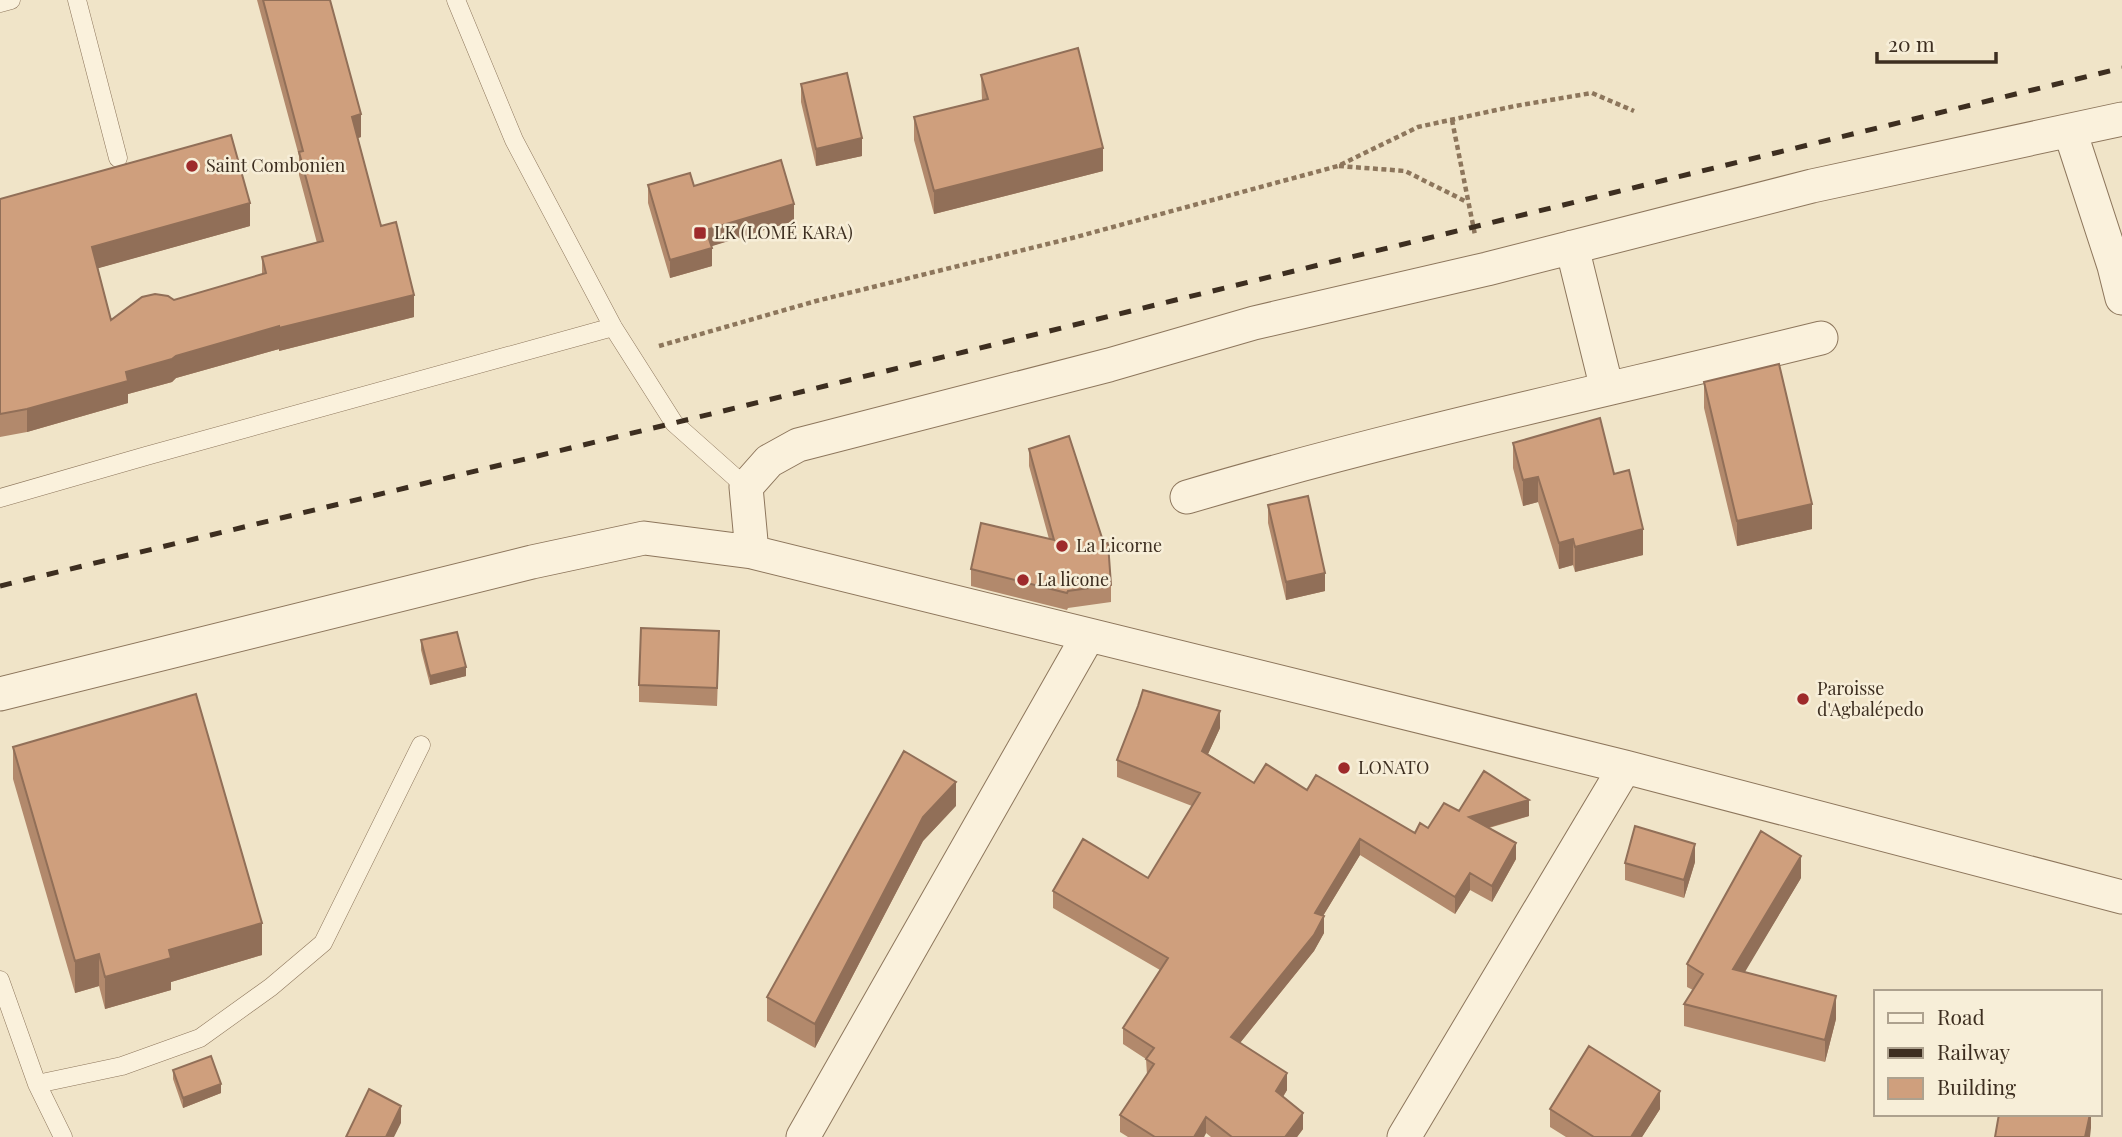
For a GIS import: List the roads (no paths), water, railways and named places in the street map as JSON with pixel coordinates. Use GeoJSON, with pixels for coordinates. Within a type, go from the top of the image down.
{"type":"FeatureCollection","features":[{"type":"Feature","properties":{"kind":"street"},"geometry":{"type":"LineString","coordinates":[[752,552],[746,487],[769,461],[798,445],[1109,365],[1254,323],[1487,269],[1812,186],[2122,119]]}},
{"type":"Feature","properties":{"kind":"street"},"geometry":{"type":"LineString","coordinates":[[2070,131],[2122,298]]}},
{"type":"Feature","properties":{"kind":"street"},"geometry":{"type":"LineString","coordinates":[[1572,247],[1607,389]]}},
{"type":"Feature","properties":{"kind":"street"},"geometry":{"type":"LineString","coordinates":[[1187,497],[1441,428],[1821,338]]}},
{"type":"Feature","properties":{"kind":"street"},"geometry":{"type":"LineString","coordinates":[[0,694],[532,562],[644,538],[752,552],[1625,768],[2122,897]]}},
{"type":"Feature","properties":{"kind":"street"},"geometry":{"type":"LineString","coordinates":[[803,1137],[1088,636]]}},
{"type":"Feature","properties":{"kind":"street"},"geometry":{"type":"LineString","coordinates":[[1404,1137],[1625,768]]}},
{"type":"Feature","properties":{"kind":"lane"},"geometry":{"type":"LineString","coordinates":[[0,3],[11,0]]}},
{"type":"Feature","properties":{"kind":"lane"},"geometry":{"type":"LineString","coordinates":[[77,0],[118,158]]}},
{"type":"Feature","properties":{"kind":"lane"},"geometry":{"type":"LineString","coordinates":[[456,0],[514,140],[613,327],[674,423],[746,487]]}},
{"type":"Feature","properties":{"kind":"lane"},"geometry":{"type":"LineString","coordinates":[[0,498],[613,327]]}},
{"type":"Feature","properties":{"kind":"lane"},"geometry":{"type":"LineString","coordinates":[[37,1084],[122,1066],[200,1038],[271,987],[323,943],[421,745]]}},
{"type":"Feature","properties":{"kind":"lane"},"geometry":{"type":"LineString","coordinates":[[0,980],[37,1084],[63,1137]]}},
{"type":"Feature","properties":{"kind":"railway"},"geometry":{"type":"LineString","coordinates":[[0,586],[2122,68]]}},
{"type":"Feature","properties":{"kind":"place","name":"Saint Combonien"},"geometry":{"type":"Point","coordinates":[192,166]}},
{"type":"Feature","properties":{"kind":"place","name":"LK (LOMÉ KARA)"},"geometry":{"type":"Point","coordinates":[700,233]}},
{"type":"Feature","properties":{"kind":"place","name":"La Licorne"},"geometry":{"type":"Point","coordinates":[1062,546]}},
{"type":"Feature","properties":{"kind":"place","name":"La licone"},"geometry":{"type":"Point","coordinates":[1023,580]}},
{"type":"Feature","properties":{"kind":"place","name":"Paroisse d'Agbalépedo"},"geometry":{"type":"Point","coordinates":[1803,699]}},
{"type":"Feature","properties":{"kind":"place","name":"LONATO"},"geometry":{"type":"Point","coordinates":[1344,768]}}]}
